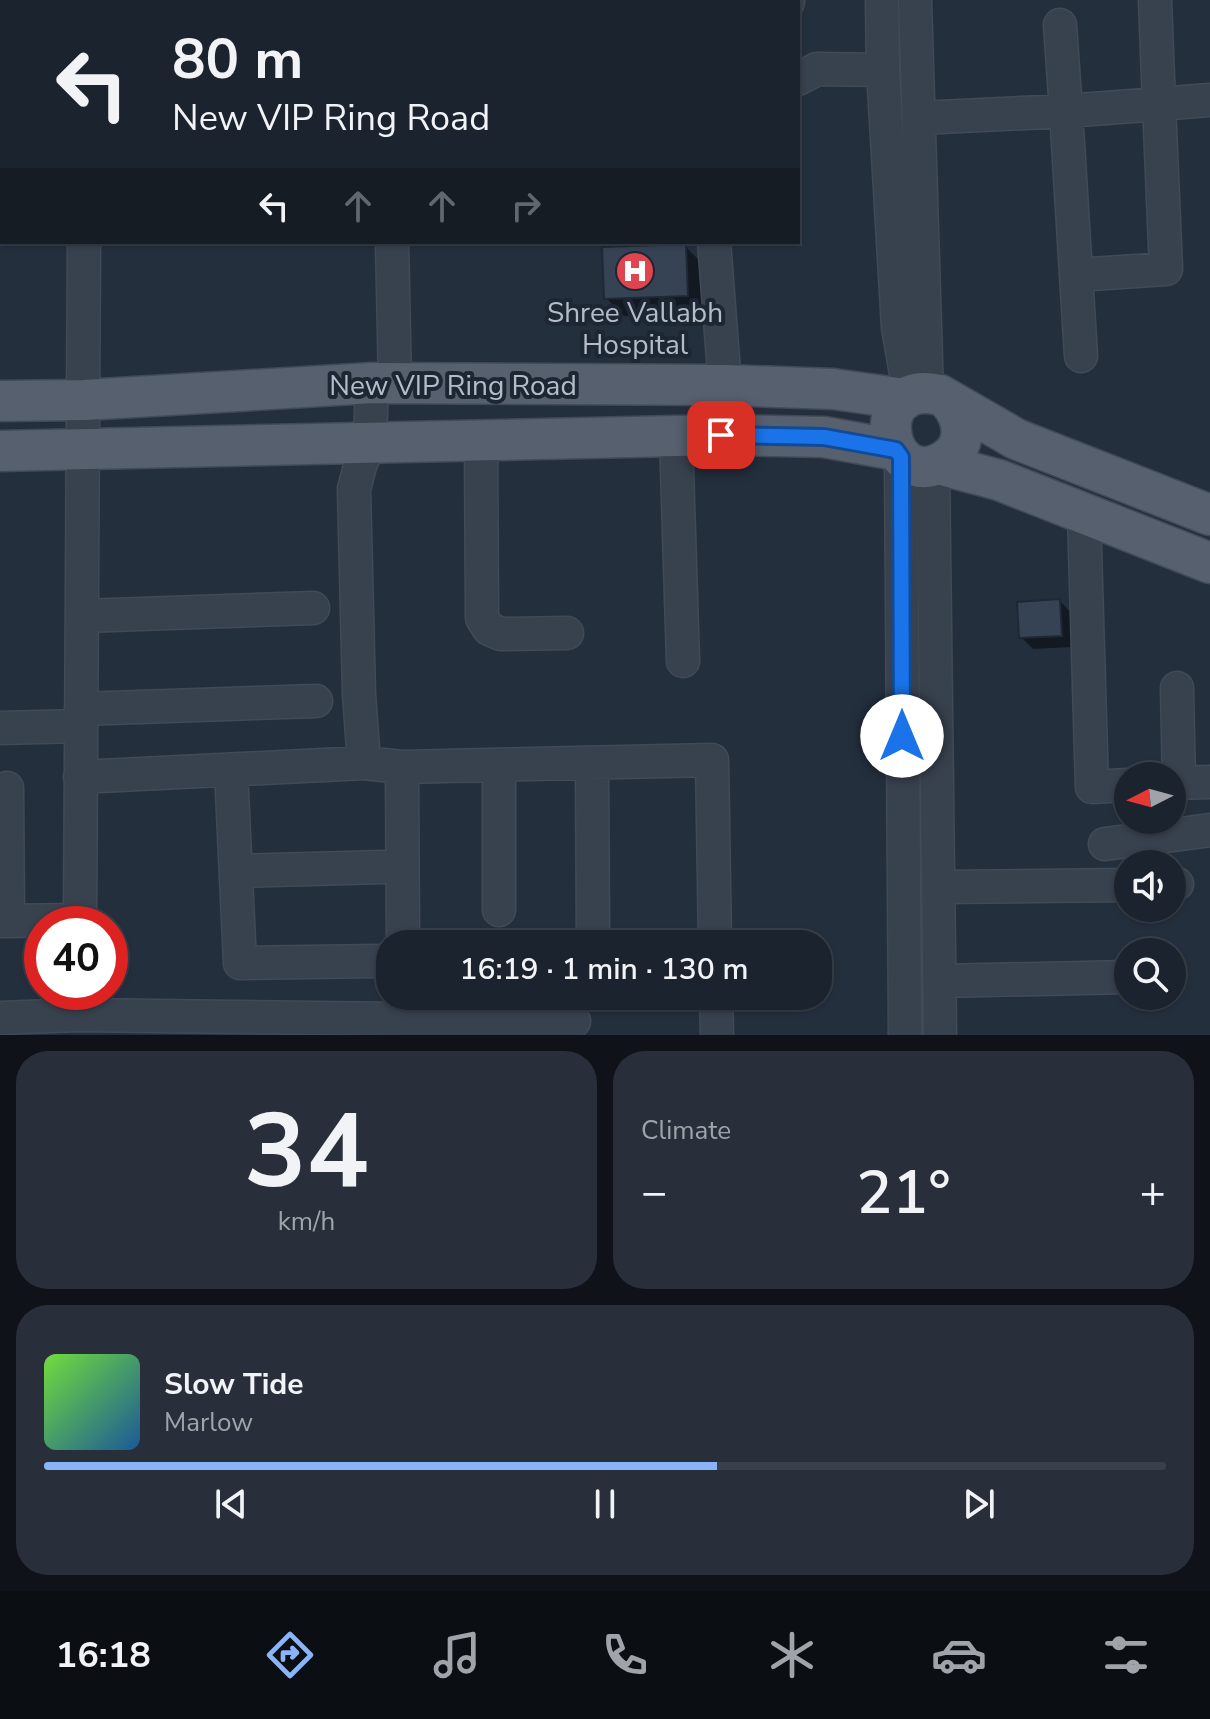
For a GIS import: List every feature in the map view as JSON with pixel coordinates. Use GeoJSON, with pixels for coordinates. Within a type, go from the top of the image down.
{"type":"FeatureCollection","features":[{"type":"Feature","properties":{"kind":"main road","name":"New VIP Ring Road"},"geometry":{"type":"LineString","coordinates":[[0,401],[84,400],[383,383],[725,385],[833,389],[923,398],[1016,439],[1210,515]]}},
{"type":"Feature","properties":{"kind":"main road"},"geometry":{"type":"LineString","coordinates":[[923,398],[958,412],[962,437],[949,458],[917,459],[891,440],[891,417],[923,398]]}},
{"type":"Feature","properties":{"kind":"main road","name":"New VIP Ring Road"},"geometry":{"type":"LineString","coordinates":[[0,451],[481,439],[824,437],[999,480],[1210,563]]}},
{"type":"Feature","properties":{"kind":"street"},"geometry":{"type":"LineString","coordinates":[[882,0],[883,70],[898,327],[923,398]]}},
{"type":"Feature","properties":{"kind":"street"},"geometry":{"type":"LineString","coordinates":[[915,0],[923,398]]}},
{"type":"Feature","properties":{"kind":"street"},"geometry":{"type":"LineString","coordinates":[[1076,275],[1166,269],[1155,0]]}},
{"type":"Feature","properties":{"kind":"street"},"geometry":{"type":"LineString","coordinates":[[1060,25],[1081,356]]}},
{"type":"Feature","properties":{"kind":"street"},"geometry":{"type":"LineString","coordinates":[[800,78],[817,69],[883,70]]}},
{"type":"Feature","properties":{"kind":"street"},"geometry":{"type":"LineString","coordinates":[[919,118],[1210,100]]}},
{"type":"Feature","properties":{"kind":"street"},"geometry":{"type":"LineString","coordinates":[[80,906],[84,244]]}},
{"type":"Feature","properties":{"kind":"street"},"geometry":{"type":"LineString","coordinates":[[364,763],[359,694],[354,489],[370,441],[383,383],[392,244]]}},
{"type":"Feature","properties":{"kind":"street"},"geometry":{"type":"LineString","coordinates":[[714,244],[725,385]]}},
{"type":"Feature","properties":{"kind":"street"},"geometry":{"type":"LineString","coordinates":[[676,436],[683,661]]}},
{"type":"Feature","properties":{"kind":"street"},"geometry":{"type":"LineString","coordinates":[[481,439],[482,618],[489,629],[501,634],[567,633]]}},
{"type":"Feature","properties":{"kind":"street"},"geometry":{"type":"LineString","coordinates":[[917,459],[939,887],[940,1035]]}},
{"type":"Feature","properties":{"kind":"street"},"geometry":{"type":"LineString","coordinates":[[905,1035],[917,459]]}},
{"type":"Feature","properties":{"kind":"street"},"geometry":{"type":"LineString","coordinates":[[1084,515],[1092,787],[1114,786]]}},
{"type":"Feature","properties":{"kind":"street"},"geometry":{"type":"LineString","coordinates":[[83,616],[313,608]]}},
{"type":"Feature","properties":{"kind":"street"},"geometry":{"type":"LineString","coordinates":[[1177,688],[1187,783]]}},
{"type":"Feature","properties":{"kind":"street"},"geometry":{"type":"LineString","coordinates":[[0,728],[80,718],[316,701]]}},
{"type":"Feature","properties":{"kind":"street"},"geometry":{"type":"LineString","coordinates":[[80,777],[364,763],[402,767],[712,760],[715,930]]}},
{"type":"Feature","properties":{"kind":"street"},"geometry":{"type":"LineString","coordinates":[[592,764],[593,930]]}},
{"type":"Feature","properties":{"kind":"street"},"geometry":{"type":"LineString","coordinates":[[499,765],[499,910]]}},
{"type":"Feature","properties":{"kind":"street"},"geometry":{"type":"LineString","coordinates":[[392,930],[402,767]]}},
{"type":"Feature","properties":{"kind":"street"},"geometry":{"type":"LineString","coordinates":[[231,770],[240,963],[376,954]]}},
{"type":"Feature","properties":{"kind":"street"},"geometry":{"type":"LineString","coordinates":[[7,788],[4,921],[24,921]]}},
{"type":"Feature","properties":{"kind":"street"},"geometry":{"type":"LineString","coordinates":[[1105,844],[1210,830]]}},
{"type":"Feature","properties":{"kind":"street"},"geometry":{"type":"LineString","coordinates":[[236,871],[384,867]]}},
{"type":"Feature","properties":{"kind":"street"},"geometry":{"type":"LineString","coordinates":[[939,887],[1114,885]]}},
{"type":"Feature","properties":{"kind":"street"},"geometry":{"type":"LineString","coordinates":[[940,981],[1114,977]]}},
{"type":"Feature","properties":{"kind":"street"},"geometry":{"type":"LineString","coordinates":[[716,1010],[717,1035]]}},
{"type":"Feature","properties":{"kind":"street"},"geometry":{"type":"LineString","coordinates":[[0,1018],[78,1014],[372,1028],[574,1021]]}},
{"type":"Feature","properties":{"kind":"building"},"geometry":{"type":"Polygon","coordinates":[[[686,244],[688,296],[604,299],[602,247],[686,244]]]}},
{"type":"Feature","properties":{"kind":"building"},"geometry":{"type":"Polygon","coordinates":[[[1060,599],[1062,636],[1019,638],[1017,602],[1060,599]]]}},
{"type":"Feature","properties":{"kind":"place","name":"Shree Vallabh Hospital"},"geometry":{"type":"Point","coordinates":[635,271]}},
{"type":"Feature","properties":{"kind":"route"},"geometry":{"type":"LineString","coordinates":[[721,435],[824,437],[896,450],[901,457],[902,736]]}}]}
